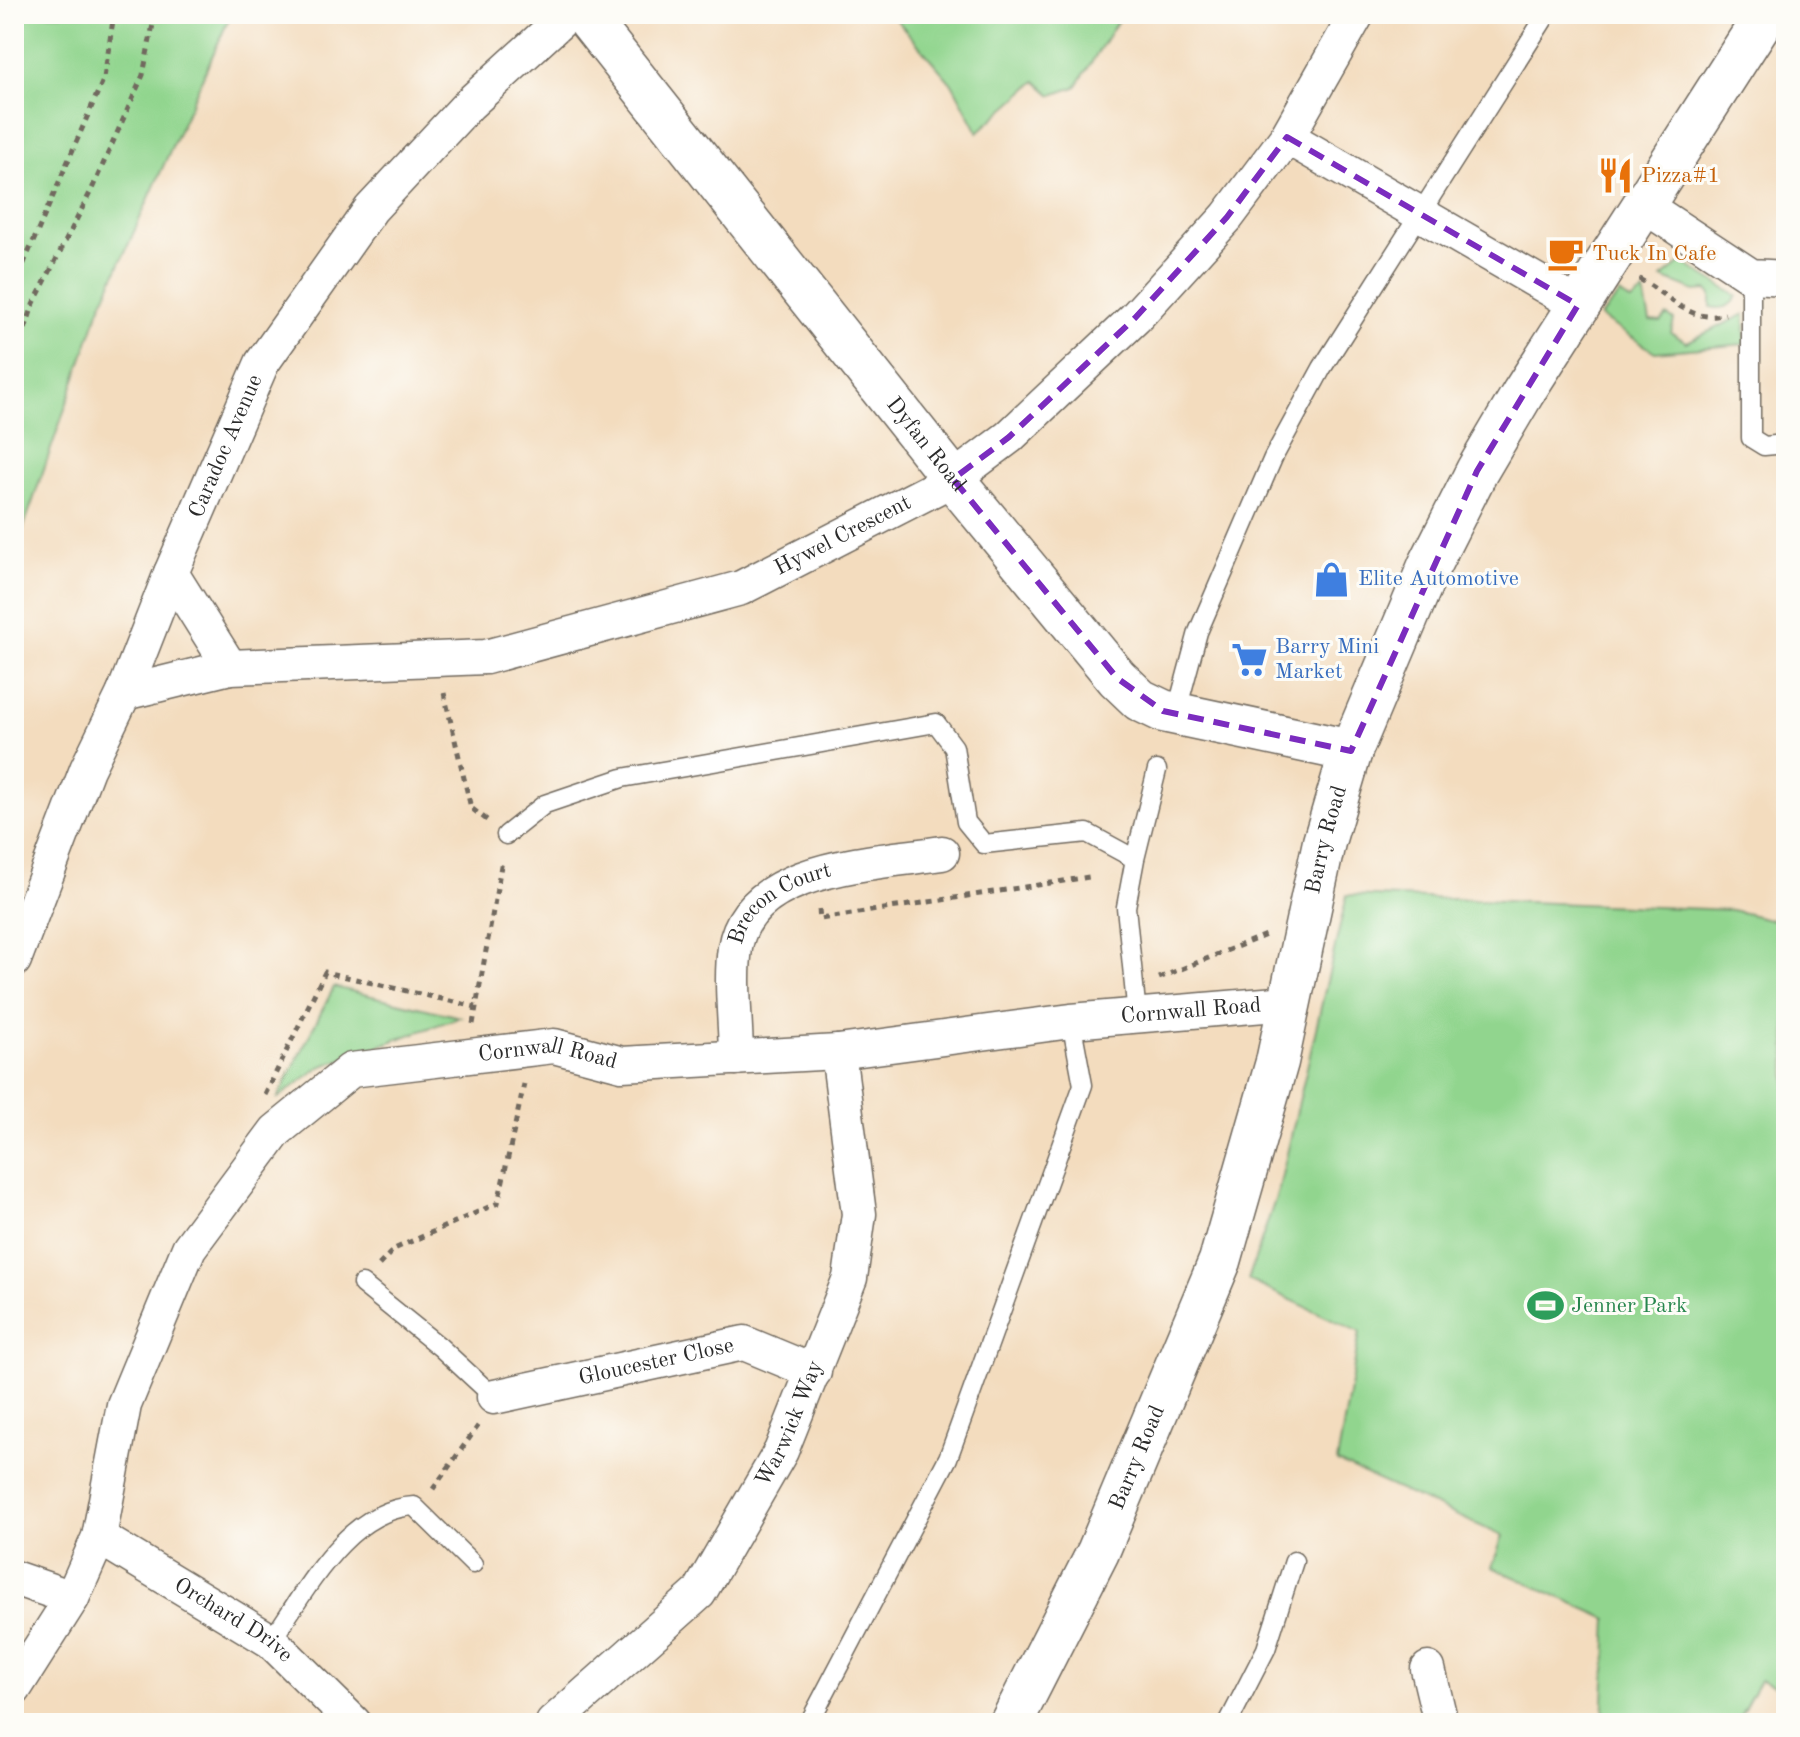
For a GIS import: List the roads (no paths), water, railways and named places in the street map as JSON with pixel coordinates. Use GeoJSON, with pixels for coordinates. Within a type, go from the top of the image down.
{"type":"FeatureCollection","features":[{"type":"Feature","properties":{"kind":"street","name":"Caradoc Avenue"},"geometry":{"type":"LineString","coordinates":[[14,960],[87,769],[124,693],[171,573],[262,363],[371,209],[469,104],[568,14]]}},
{"type":"Feature","properties":{"kind":"street","name":"Dyfan Road"},"geometry":{"type":"LineString","coordinates":[[584,14],[953,479],[1117,678],[1140,700],[1176,714],[1351,751]]}},
{"type":"Feature","properties":{"kind":"street","name":"Hywel Crescent"},"geometry":{"type":"LineString","coordinates":[[124,693],[230,667],[486,657],[741,588],[953,479],[1009,437],[1135,318],[1227,217],[1287,137],[1357,14]]}},
{"type":"Feature","properties":{"kind":"street","name":"Barry Road"},"geometry":{"type":"LineString","coordinates":[[1011,1723],[1098,1552],[1220,1261],[1273,1076],[1324,842],[1351,751],[1429,566],[1477,471],[1578,305],[1766,14]]}},
{"type":"Feature","properties":{"kind":"street"},"geometry":{"type":"LineString","coordinates":[[1287,137],[1578,305]]}},
{"type":"Feature","properties":{"kind":"street"},"geometry":{"type":"LineString","coordinates":[[1643,205],[1750,291],[1786,278]]}},
{"type":"Feature","properties":{"kind":"street"},"geometry":{"type":"LineString","coordinates":[[171,573],[230,667]]}},
{"type":"Feature","properties":{"kind":"street","name":"Brecon Court"},"geometry":{"type":"LineString","coordinates":[[736,1058],[735,948],[744,918],[784,884],[824,872],[942,853]]}},
{"type":"Feature","properties":{"kind":"street","name":"Cornwall Road"},"geometry":{"type":"LineString","coordinates":[[14,1689],[72,1598],[99,1537],[124,1405],[189,1248],[276,1131],[351,1070],[554,1046],[622,1064],[838,1052],[1071,1021],[1135,1000],[1289,1003]]}},
{"type":"Feature","properties":{"kind":"street","name":"Warwick Way"},"geometry":{"type":"LineString","coordinates":[[553,1723],[699,1593],[781,1451],[850,1278],[859,1214],[838,1052]]}},
{"type":"Feature","properties":{"kind":"street","name":"Gloucester Close"},"geometry":{"type":"LineString","coordinates":[[494,1397],[744,1343],[814,1372]]}},
{"type":"Feature","properties":{"kind":"street","name":"Orchard Drive"},"geometry":{"type":"LineString","coordinates":[[99,1537],[271,1641],[354,1723]]}},
{"type":"Feature","properties":{"kind":"street"},"geometry":{"type":"LineString","coordinates":[[14,1578],[72,1598]]}},
{"type":"Feature","properties":{"kind":"street"},"geometry":{"type":"LineString","coordinates":[[1428,1669],[1441,1723]]}},
{"type":"Feature","properties":{"kind":"lane"},"geometry":{"type":"LineString","coordinates":[[1176,714],[1198,632],[1273,458],[1322,368],[1547,14]]}},
{"type":"Feature","properties":{"kind":"lane"},"geometry":{"type":"LineString","coordinates":[[1750,291],[1751,438],[1764,446],[1786,444]]}},
{"type":"Feature","properties":{"kind":"lane"},"geometry":{"type":"LineString","coordinates":[[506,835],[545,804],[622,778],[936,723],[954,747],[966,822],[984,844],[1087,833],[1135,859]]}},
{"type":"Feature","properties":{"kind":"lane"},"geometry":{"type":"LineString","coordinates":[[1135,1000],[1126,907],[1157,770]]}},
{"type":"Feature","properties":{"kind":"lane"},"geometry":{"type":"LineString","coordinates":[[809,1723],[948,1458],[1083,1085],[1071,1021]]}},
{"type":"Feature","properties":{"kind":"lane"},"geometry":{"type":"LineString","coordinates":[[362,1284],[440,1347],[494,1397]]}},
{"type":"Feature","properties":{"kind":"lane"},"geometry":{"type":"LineString","coordinates":[[271,1641],[334,1553],[366,1524],[393,1508],[414,1506],[473,1564]]}},
{"type":"Feature","properties":{"kind":"lane"},"geometry":{"type":"LineString","coordinates":[[1228,1723],[1266,1649],[1294,1561]]}},
{"type":"Feature","properties":{"kind":"place","name":"Pizza#1"},"geometry":{"type":"Point","coordinates":[1615,176]}},
{"type":"Feature","properties":{"kind":"place","name":"Tuck In Cafe"},"geometry":{"type":"Point","coordinates":[1566,254]}},
{"type":"Feature","properties":{"kind":"place","name":"Elite Automotive"},"geometry":{"type":"Point","coordinates":[1332,579]}},
{"type":"Feature","properties":{"kind":"place","name":"Barry Mini Market"},"geometry":{"type":"Point","coordinates":[1249,660]}},
{"type":"Feature","properties":{"kind":"place","name":"Jenner Park"},"geometry":{"type":"Point","coordinates":[1545,1306]}}]}
